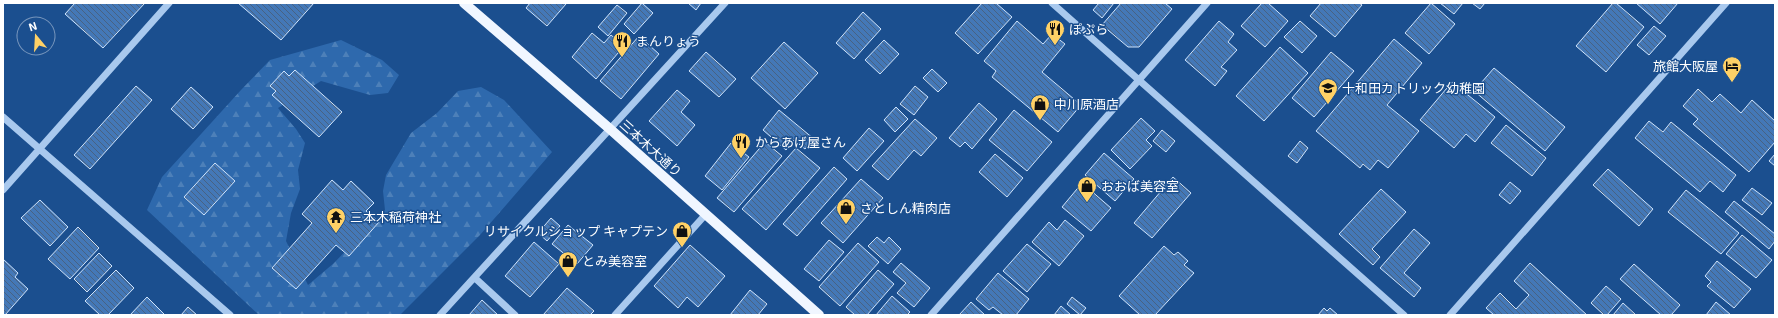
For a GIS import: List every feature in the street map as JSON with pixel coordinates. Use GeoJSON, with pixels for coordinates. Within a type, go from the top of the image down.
{"type":"FeatureCollection","features":[{"type":"Feature","properties":{"kind":"main road","name":"三本木大通り"},"geometry":{"type":"LineString","coordinates":[[464,3],[610,129],[819,315]]}},
{"type":"Feature","properties":{"kind":"street"},"geometry":{"type":"LineString","coordinates":[[3,190],[169,3]]}},
{"type":"Feature","properties":{"kind":"street"},"geometry":{"type":"LineString","coordinates":[[440,315],[725,3]]}},
{"type":"Feature","properties":{"kind":"street"},"geometry":{"type":"LineString","coordinates":[[1052,3],[1404,315]]}},
{"type":"Feature","properties":{"kind":"street"},"geometry":{"type":"LineString","coordinates":[[931,315],[1207,3]]}},
{"type":"Feature","properties":{"kind":"street"},"geometry":{"type":"LineString","coordinates":[[1450,315],[1726,3]]}},
{"type":"Feature","properties":{"kind":"street"},"geometry":{"type":"LineString","coordinates":[[3,117],[230,315]]}},
{"type":"Feature","properties":{"kind":"street"},"geometry":{"type":"LineString","coordinates":[[615,315],[706,214]]}},
{"type":"Feature","properties":{"kind":"street"},"geometry":{"type":"LineString","coordinates":[[474,278],[515,315]]}},
{"type":"Feature","properties":{"kind":"green space"},"geometry":{"type":"Polygon","coordinates":[[[341,40],[382,60],[399,75],[388,93],[370,95],[321,81],[278,108],[296,129],[305,143],[298,170],[300,189],[291,213],[286,241],[308,285],[334,263],[385,210],[383,191],[386,175],[411,133],[437,113],[458,91],[481,87],[504,100],[552,152],[480,235],[400,315],[259,315],[147,210],[162,177],[270,60],[341,40]]]}},
{"type":"Feature","properties":{"kind":"building"},"geometry":{"type":"Polygon","coordinates":[[[75,3],[145,3],[103,48],[65,14],[75,3]]]}},
{"type":"Feature","properties":{"kind":"building"},"geometry":{"type":"Polygon","coordinates":[[[238,3],[314,3],[281,40],[238,3]]]}},
{"type":"Feature","properties":{"kind":"building"},"geometry":{"type":"Polygon","coordinates":[[[530,3],[566,4],[547,26],[526,8],[530,3]]]}},
{"type":"Feature","properties":{"kind":"building"},"geometry":{"type":"Polygon","coordinates":[[[642,3],[653,13],[634,34],[624,24],[642,3]]]}},
{"type":"Feature","properties":{"kind":"building"},"geometry":{"type":"Polygon","coordinates":[[[688,3],[701,3],[696,10],[688,3]]]}},
{"type":"Feature","properties":{"kind":"building"},"geometry":{"type":"Polygon","coordinates":[[[982,3],[996,3],[1012,17],[978,54],[955,33],[982,3]]]}},
{"type":"Feature","properties":{"kind":"building"},"geometry":{"type":"Polygon","coordinates":[[[1099,3],[1114,3],[1102,18],[1093,10],[1099,3]]]}},
{"type":"Feature","properties":{"kind":"building"},"geometry":{"type":"Polygon","coordinates":[[[1121,3],[1165,3],[1172,9],[1139,47],[1128,47],[1102,25],[1121,3]]]}},
{"type":"Feature","properties":{"kind":"building"},"geometry":{"type":"Polygon","coordinates":[[[1262,3],[1268,3],[1288,21],[1265,47],[1241,26],[1262,3]]]}},
{"type":"Feature","properties":{"kind":"building"},"geometry":{"type":"Polygon","coordinates":[[[1321,3],[1359,3],[1362,5],[1335,37],[1310,16],[1321,3]]]}},
{"type":"Feature","properties":{"kind":"building"},"geometry":{"type":"Polygon","coordinates":[[[1431,3],[1455,24],[1429,54],[1405,33],[1431,3]]]}},
{"type":"Feature","properties":{"kind":"building"},"geometry":{"type":"Polygon","coordinates":[[[1440,3],[1463,3],[1454,14],[1440,3]]]}},
{"type":"Feature","properties":{"kind":"building"},"geometry":{"type":"Polygon","coordinates":[[[1472,3],[1485,3],[1480,9],[1472,3]]]}},
{"type":"Feature","properties":{"kind":"building"},"geometry":{"type":"Polygon","coordinates":[[[1613,3],[1616,3],[1644,27],[1606,72],[1576,46],[1613,3]]]}},
{"type":"Feature","properties":{"kind":"building"},"geometry":{"type":"Polygon","coordinates":[[[1636,3],[1678,3],[1660,24],[1636,3]]]}},
{"type":"Feature","properties":{"kind":"building"},"geometry":{"type":"Polygon","coordinates":[[[617,5],[627,13],[608,36],[598,27],[617,5]]]}},
{"type":"Feature","properties":{"kind":"building"},"geometry":{"type":"Polygon","coordinates":[[[863,12],[881,29],[854,59],[836,43],[863,12]]]}},
{"type":"Feature","properties":{"kind":"building"},"geometry":{"type":"Polygon","coordinates":[[[1017,21],[1043,44],[1052,34],[1065,44],[1042,72],[1081,105],[1058,132],[992,77],[996,71],[984,61],[1017,21]]]}},
{"type":"Feature","properties":{"kind":"building"},"geometry":{"type":"Polygon","coordinates":[[[1219,21],[1234,34],[1228,42],[1237,50],[1221,67],[1227,71],[1215,86],[1185,60],[1219,21]]]}},
{"type":"Feature","properties":{"kind":"building"},"geometry":{"type":"Polygon","coordinates":[[[1300,21],[1317,36],[1302,53],[1284,37],[1300,21]]]}},
{"type":"Feature","properties":{"kind":"building"},"geometry":{"type":"Polygon","coordinates":[[[1654,26],[1666,36],[1649,55],[1637,45],[1654,26]]]}},
{"type":"Feature","properties":{"kind":"building"},"geometry":{"type":"Polygon","coordinates":[[[592,33],[604,43],[611,35],[624,46],[596,79],[572,57],[592,33]]]}},
{"type":"Feature","properties":{"kind":"building"},"geometry":{"type":"Polygon","coordinates":[[[639,36],[659,54],[621,99],[600,81],[639,36]]]}},
{"type":"Feature","properties":{"kind":"building"},"geometry":{"type":"Polygon","coordinates":[[[1394,39],[1422,63],[1387,105],[1419,131],[1388,168],[1378,160],[1370,170],[1363,164],[1360,168],[1316,131],[1394,39]]]}},
{"type":"Feature","properties":{"kind":"building"},"geometry":{"type":"Polygon","coordinates":[[[884,40],[899,54],[880,74],[865,60],[884,40]]]}},
{"type":"Feature","properties":{"kind":"building"},"geometry":{"type":"Polygon","coordinates":[[[784,42],[818,73],[785,109],[751,78],[784,42]]]}},
{"type":"Feature","properties":{"kind":"building"},"geometry":{"type":"Polygon","coordinates":[[[1280,47],[1308,73],[1264,121],[1236,96],[1280,47]]]}},
{"type":"Feature","properties":{"kind":"building"},"geometry":{"type":"Polygon","coordinates":[[[706,52],[736,79],[719,97],[689,71],[706,52]]]}},
{"type":"Feature","properties":{"kind":"building"},"geometry":{"type":"Polygon","coordinates":[[[1331,52],[1354,71],[1314,117],[1292,98],[1331,52]]]}},
{"type":"Feature","properties":{"kind":"building"},"geometry":{"type":"Polygon","coordinates":[[[1494,68],[1565,127],[1545,151],[1474,91],[1494,68]]]}},
{"type":"Feature","properties":{"kind":"building"},"geometry":{"type":"Polygon","coordinates":[[[932,69],[947,83],[938,92],[923,78],[932,69]]]}},
{"type":"Feature","properties":{"kind":"building"},"geometry":{"type":"Polygon","coordinates":[[[295,70],[342,112],[319,137],[272,95],[276,91],[270,86],[284,71],[289,76],[295,70]]]}},
{"type":"Feature","properties":{"kind":"building"},"geometry":{"type":"Polygon","coordinates":[[[1452,82],[1495,117],[1475,142],[1466,134],[1454,148],[1420,120],[1452,82]]]}},
{"type":"Feature","properties":{"kind":"building"},"geometry":{"type":"Polygon","coordinates":[[[136,86],[152,100],[90,169],[74,155],[136,86]]]}},
{"type":"Feature","properties":{"kind":"building"},"geometry":{"type":"Polygon","coordinates":[[[915,86],[928,97],[914,115],[900,104],[915,86]]]}},
{"type":"Feature","properties":{"kind":"building"},"geometry":{"type":"Polygon","coordinates":[[[191,87],[213,107],[193,129],[171,109],[191,87]]]}},
{"type":"Feature","properties":{"kind":"building"},"geometry":{"type":"Polygon","coordinates":[[[1698,89],[1712,102],[1720,94],[1741,113],[1752,100],[1775,121],[1775,142],[1749,172],[1693,124],[1698,119],[1683,106],[1698,89]]]}},
{"type":"Feature","properties":{"kind":"building"},"geometry":{"type":"Polygon","coordinates":[[[677,90],[690,101],[681,112],[695,125],[677,146],[649,121],[677,90]]]}},
{"type":"Feature","properties":{"kind":"building"},"geometry":{"type":"Polygon","coordinates":[[[979,103],[997,119],[972,149],[965,142],[960,147],[949,138],[979,103]]]}},
{"type":"Feature","properties":{"kind":"building"},"geometry":{"type":"Polygon","coordinates":[[[896,107],[908,119],[895,132],[884,120],[896,107]]]}},
{"type":"Feature","properties":{"kind":"building"},"geometry":{"type":"Polygon","coordinates":[[[779,110],[814,139],[805,149],[794,140],[786,150],[763,130],[779,110]]]}},
{"type":"Feature","properties":{"kind":"building"},"geometry":{"type":"Polygon","coordinates":[[[1014,110],[1052,142],[1027,171],[989,140],[1014,110]]]}},
{"type":"Feature","properties":{"kind":"building"},"geometry":{"type":"Polygon","coordinates":[[[1141,118],[1155,131],[1146,140],[1152,146],[1130,169],[1111,150],[1141,118]]]}},
{"type":"Feature","properties":{"kind":"building"},"geometry":{"type":"Polygon","coordinates":[[[915,119],[937,138],[921,156],[914,150],[888,180],[872,166],[915,119]]]}},
{"type":"Feature","properties":{"kind":"building"},"geometry":{"type":"Polygon","coordinates":[[[1649,121],[1663,132],[1671,122],[1736,175],[1723,192],[1710,181],[1700,192],[1635,138],[1649,121]]]}},
{"type":"Feature","properties":{"kind":"building"},"geometry":{"type":"Polygon","coordinates":[[[1506,125],[1546,158],[1532,176],[1491,143],[1506,125]]]}},
{"type":"Feature","properties":{"kind":"building"},"geometry":{"type":"Polygon","coordinates":[[[869,128],[884,141],[857,171],[843,158],[869,128]]]}},
{"type":"Feature","properties":{"kind":"building"},"geometry":{"type":"Polygon","coordinates":[[[1162,130],[1175,141],[1166,152],[1153,141],[1162,130]]]}},
{"type":"Feature","properties":{"kind":"building"},"geometry":{"type":"Polygon","coordinates":[[[1300,141],[1308,148],[1297,163],[1288,156],[1300,141]]]}},
{"type":"Feature","properties":{"kind":"building"},"geometry":{"type":"Polygon","coordinates":[[[765,142],[782,156],[734,212],[717,198],[765,142]]]}},
{"type":"Feature","properties":{"kind":"building"},"geometry":{"type":"Polygon","coordinates":[[[731,143],[749,157],[722,190],[705,176],[731,143]]]}},
{"type":"Feature","properties":{"kind":"building"},"geometry":{"type":"Polygon","coordinates":[[[796,148],[820,168],[766,230],[742,209],[796,148]]]}},
{"type":"Feature","properties":{"kind":"building"},"geometry":{"type":"Polygon","coordinates":[[[1104,153],[1134,179],[1115,201],[1085,175],[1104,153]]]}},
{"type":"Feature","properties":{"kind":"building"},"geometry":{"type":"Polygon","coordinates":[[[995,154],[1023,178],[1007,197],[979,172],[995,154]]]}},
{"type":"Feature","properties":{"kind":"building"},"geometry":{"type":"Polygon","coordinates":[[[1775,154],[1775,166],[1769,161],[1775,154]]]}},
{"type":"Feature","properties":{"kind":"building"},"geometry":{"type":"Polygon","coordinates":[[[215,163],[235,181],[204,215],[184,197],[215,163]]]}},
{"type":"Feature","properties":{"kind":"building"},"geometry":{"type":"Polygon","coordinates":[[[834,167],[847,179],[797,236],[783,224],[834,167]]]}},
{"type":"Feature","properties":{"kind":"building"},"geometry":{"type":"Polygon","coordinates":[[[1608,169],[1653,209],[1639,226],[1593,185],[1608,169]]]}},
{"type":"Feature","properties":{"kind":"building"},"geometry":{"type":"Polygon","coordinates":[[[1173,177],[1191,193],[1152,238],[1134,223],[1173,177]]]}},
{"type":"Feature","properties":{"kind":"building"},"geometry":{"type":"Polygon","coordinates":[[[861,179],[883,198],[843,243],[821,223],[861,179]]]}},
{"type":"Feature","properties":{"kind":"building","name":"三本木稲荷神社"},"geometry":{"type":"Polygon","coordinates":[[[332,180],[343,190],[351,181],[374,203],[366,211],[379,222],[349,256],[336,245],[296,289],[272,268],[312,223],[302,214],[332,180]]]}},
{"type":"Feature","properties":{"kind":"building"},"geometry":{"type":"Polygon","coordinates":[[[1510,182],[1521,191],[1510,204],[1499,195],[1510,182]]]}},
{"type":"Feature","properties":{"kind":"building"},"geometry":{"type":"Polygon","coordinates":[[[1082,183],[1111,208],[1091,231],[1062,207],[1082,183]]]}},
{"type":"Feature","properties":{"kind":"building"},"geometry":{"type":"Polygon","coordinates":[[[1752,188],[1772,203],[1762,215],[1742,200],[1752,188]]]}},
{"type":"Feature","properties":{"kind":"building"},"geometry":{"type":"Polygon","coordinates":[[[1381,189],[1406,212],[1372,249],[1380,257],[1373,265],[1339,234],[1381,189]]]}},
{"type":"Feature","properties":{"kind":"building"},"geometry":{"type":"Polygon","coordinates":[[[1686,190],[1739,233],[1721,254],[1668,212],[1686,190]]]}},
{"type":"Feature","properties":{"kind":"building"},"geometry":{"type":"Polygon","coordinates":[[[40,200],[68,227],[50,246],[21,218],[40,200]]]}},
{"type":"Feature","properties":{"kind":"building"},"geometry":{"type":"Polygon","coordinates":[[[1734,201],[1775,234],[1775,241],[1769,249],[1725,212],[1734,201]]]}},
{"type":"Feature","properties":{"kind":"building"},"geometry":{"type":"Polygon","coordinates":[[[551,218],[560,226],[547,241],[538,233],[551,218]]]}},
{"type":"Feature","properties":{"kind":"building"},"geometry":{"type":"Polygon","coordinates":[[[1065,220],[1084,236],[1059,266],[1032,242],[1049,222],[1057,230],[1065,220]]]}},
{"type":"Feature","properties":{"kind":"building"},"geometry":{"type":"Polygon","coordinates":[[[568,225],[593,245],[577,264],[552,244],[568,225]]]}},
{"type":"Feature","properties":{"kind":"building"},"geometry":{"type":"Polygon","coordinates":[[[78,227],[99,248],[70,279],[48,259],[78,227]]]}},
{"type":"Feature","properties":{"kind":"building"},"geometry":{"type":"Polygon","coordinates":[[[1414,229],[1430,243],[1404,273],[1421,288],[1414,297],[1380,268],[1414,229]]]}},
{"type":"Feature","properties":{"kind":"building"},"geometry":{"type":"Polygon","coordinates":[[[1742,235],[1772,260],[1756,278],[1726,254],[1742,235]]]}},
{"type":"Feature","properties":{"kind":"building"},"geometry":{"type":"Polygon","coordinates":[[[877,237],[884,243],[889,237],[901,249],[888,264],[868,246],[877,237]]]}},
{"type":"Feature","properties":{"kind":"building"},"geometry":{"type":"Polygon","coordinates":[[[829,240],[844,252],[819,281],[804,269],[829,240]]]}},
{"type":"Feature","properties":{"kind":"building"},"geometry":{"type":"Polygon","coordinates":[[[534,242],[559,264],[530,297],[505,276],[534,242]]]}},
{"type":"Feature","properties":{"kind":"building"},"geometry":{"type":"Polygon","coordinates":[[[858,243],[879,262],[840,306],[819,287],[858,243]]]}},
{"type":"Feature","properties":{"kind":"building"},"geometry":{"type":"Polygon","coordinates":[[[1027,244],[1051,264],[1027,292],[1003,271],[1027,244]]]}},
{"type":"Feature","properties":{"kind":"building"},"geometry":{"type":"Polygon","coordinates":[[[690,245],[725,276],[698,307],[687,297],[678,308],[654,286],[690,245]]]}},
{"type":"Feature","properties":{"kind":"building"},"geometry":{"type":"Polygon","coordinates":[[[1164,246],[1174,255],[1178,252],[1188,261],[1184,265],[1194,273],[1155,315],[1140,315],[1119,296],[1164,246]]]}},
{"type":"Feature","properties":{"kind":"building"},"geometry":{"type":"Polygon","coordinates":[[[99,253],[112,266],[87,292],[74,279],[99,253]]]}},
{"type":"Feature","properties":{"kind":"building"},"geometry":{"type":"Polygon","coordinates":[[[3,259],[18,273],[15,277],[28,289],[5,315],[3,315],[3,259]]]}},
{"type":"Feature","properties":{"kind":"building"},"geometry":{"type":"Polygon","coordinates":[[[1717,261],[1751,289],[1734,308],[1707,286],[1711,282],[1705,276],[1717,261]]]}},
{"type":"Feature","properties":{"kind":"building"},"geometry":{"type":"Polygon","coordinates":[[[901,263],[930,288],[914,307],[897,293],[906,283],[893,272],[901,263]]]}},
{"type":"Feature","properties":{"kind":"building"},"geometry":{"type":"Polygon","coordinates":[[[1530,263],[1587,315],[1494,315],[1486,308],[1500,293],[1516,309],[1529,295],[1514,281],[1530,263]]]}},
{"type":"Feature","properties":{"kind":"building"},"geometry":{"type":"Polygon","coordinates":[[[1634,264],[1680,305],[1671,315],[1661,315],[1620,279],[1634,264]]]}},
{"type":"Feature","properties":{"kind":"building"},"geometry":{"type":"Polygon","coordinates":[[[116,270],[134,288],[108,315],[100,315],[85,301],[116,270]]]}},
{"type":"Feature","properties":{"kind":"building"},"geometry":{"type":"Polygon","coordinates":[[[878,270],[894,284],[867,315],[855,315],[846,307],[878,270]]]}},
{"type":"Feature","properties":{"kind":"building"},"geometry":{"type":"Polygon","coordinates":[[[998,273],[1029,299],[1016,315],[1003,315],[993,307],[989,310],[976,299],[998,273]]]}},
{"type":"Feature","properties":{"kind":"building"},"geometry":{"type":"Polygon","coordinates":[[[1606,286],[1621,299],[1607,315],[1604,315],[1591,303],[1606,286]]]}},
{"type":"Feature","properties":{"kind":"building"},"geometry":{"type":"Polygon","coordinates":[[[567,288],[594,311],[590,315],[543,315],[567,288]]]}},
{"type":"Feature","properties":{"kind":"building"},"geometry":{"type":"Polygon","coordinates":[[[750,290],[767,304],[758,315],[730,315],[750,290]]]}},
{"type":"Feature","properties":{"kind":"building"},"geometry":{"type":"Polygon","coordinates":[[[892,296],[910,312],[907,315],[876,315],[892,296]]]}},
{"type":"Feature","properties":{"kind":"building"},"geometry":{"type":"Polygon","coordinates":[[[147,297],[165,315],[130,315],[147,297]]]}},
{"type":"Feature","properties":{"kind":"building"},"geometry":{"type":"Polygon","coordinates":[[[1072,297],[1086,308],[1080,315],[1067,304],[1072,297]]]}},
{"type":"Feature","properties":{"kind":"building"},"geometry":{"type":"Polygon","coordinates":[[[482,300],[498,315],[469,315],[482,300]]]}},
{"type":"Feature","properties":{"kind":"building"},"geometry":{"type":"Polygon","coordinates":[[[971,302],[985,315],[959,315],[971,302]]]}},
{"type":"Feature","properties":{"kind":"building"},"geometry":{"type":"Polygon","coordinates":[[[1716,302],[1731,315],[1706,315],[1716,302]]]}},
{"type":"Feature","properties":{"kind":"building"},"geometry":{"type":"Polygon","coordinates":[[[1623,303],[1636,315],[1613,315],[1623,303]]]}},
{"type":"Feature","properties":{"kind":"building"},"geometry":{"type":"Polygon","coordinates":[[[1061,306],[1071,315],[1054,315],[1061,306]]]}},
{"type":"Feature","properties":{"kind":"building"},"geometry":{"type":"Polygon","coordinates":[[[188,307],[197,315],[181,315],[188,307]]]}},
{"type":"Feature","properties":{"kind":"building"},"geometry":{"type":"Polygon","coordinates":[[[1324,308],[1327,311],[1330,308],[1338,315],[1318,315],[1324,308]]]}},
{"type":"Feature","properties":{"kind":"place","name":"ぽぷら"},"geometry":{"type":"Point","coordinates":[1055,46]}},
{"type":"Feature","properties":{"kind":"place","name":"まんりょう"},"geometry":{"type":"Point","coordinates":[622,58]}},
{"type":"Feature","properties":{"kind":"place","name":"旅館大阪屋"},"geometry":{"type":"Point","coordinates":[1732,83]}},
{"type":"Feature","properties":{"kind":"place","name":"十和田カトリック幼稚園"},"geometry":{"type":"Point","coordinates":[1328,105]}},
{"type":"Feature","properties":{"kind":"place","name":"中川原酒店"},"geometry":{"type":"Point","coordinates":[1040,121]}},
{"type":"Feature","properties":{"kind":"place","name":"からあげ屋さん"},"geometry":{"type":"Point","coordinates":[741,159]}},
{"type":"Feature","properties":{"kind":"place","name":"おおば美容室"},"geometry":{"type":"Point","coordinates":[1087,203]}},
{"type":"Feature","properties":{"kind":"place","name":"さとしん精肉店"},"geometry":{"type":"Point","coordinates":[846,225]}},
{"type":"Feature","properties":{"kind":"place","name":"三本木稲荷神社"},"geometry":{"type":"Point","coordinates":[336,234]}},
{"type":"Feature","properties":{"kind":"place","name":"リサイクルショップ キャプテン"},"geometry":{"type":"Point","coordinates":[682,248]}},
{"type":"Feature","properties":{"kind":"place","name":"とみ美容室"},"geometry":{"type":"Point","coordinates":[568,278]}}]}
